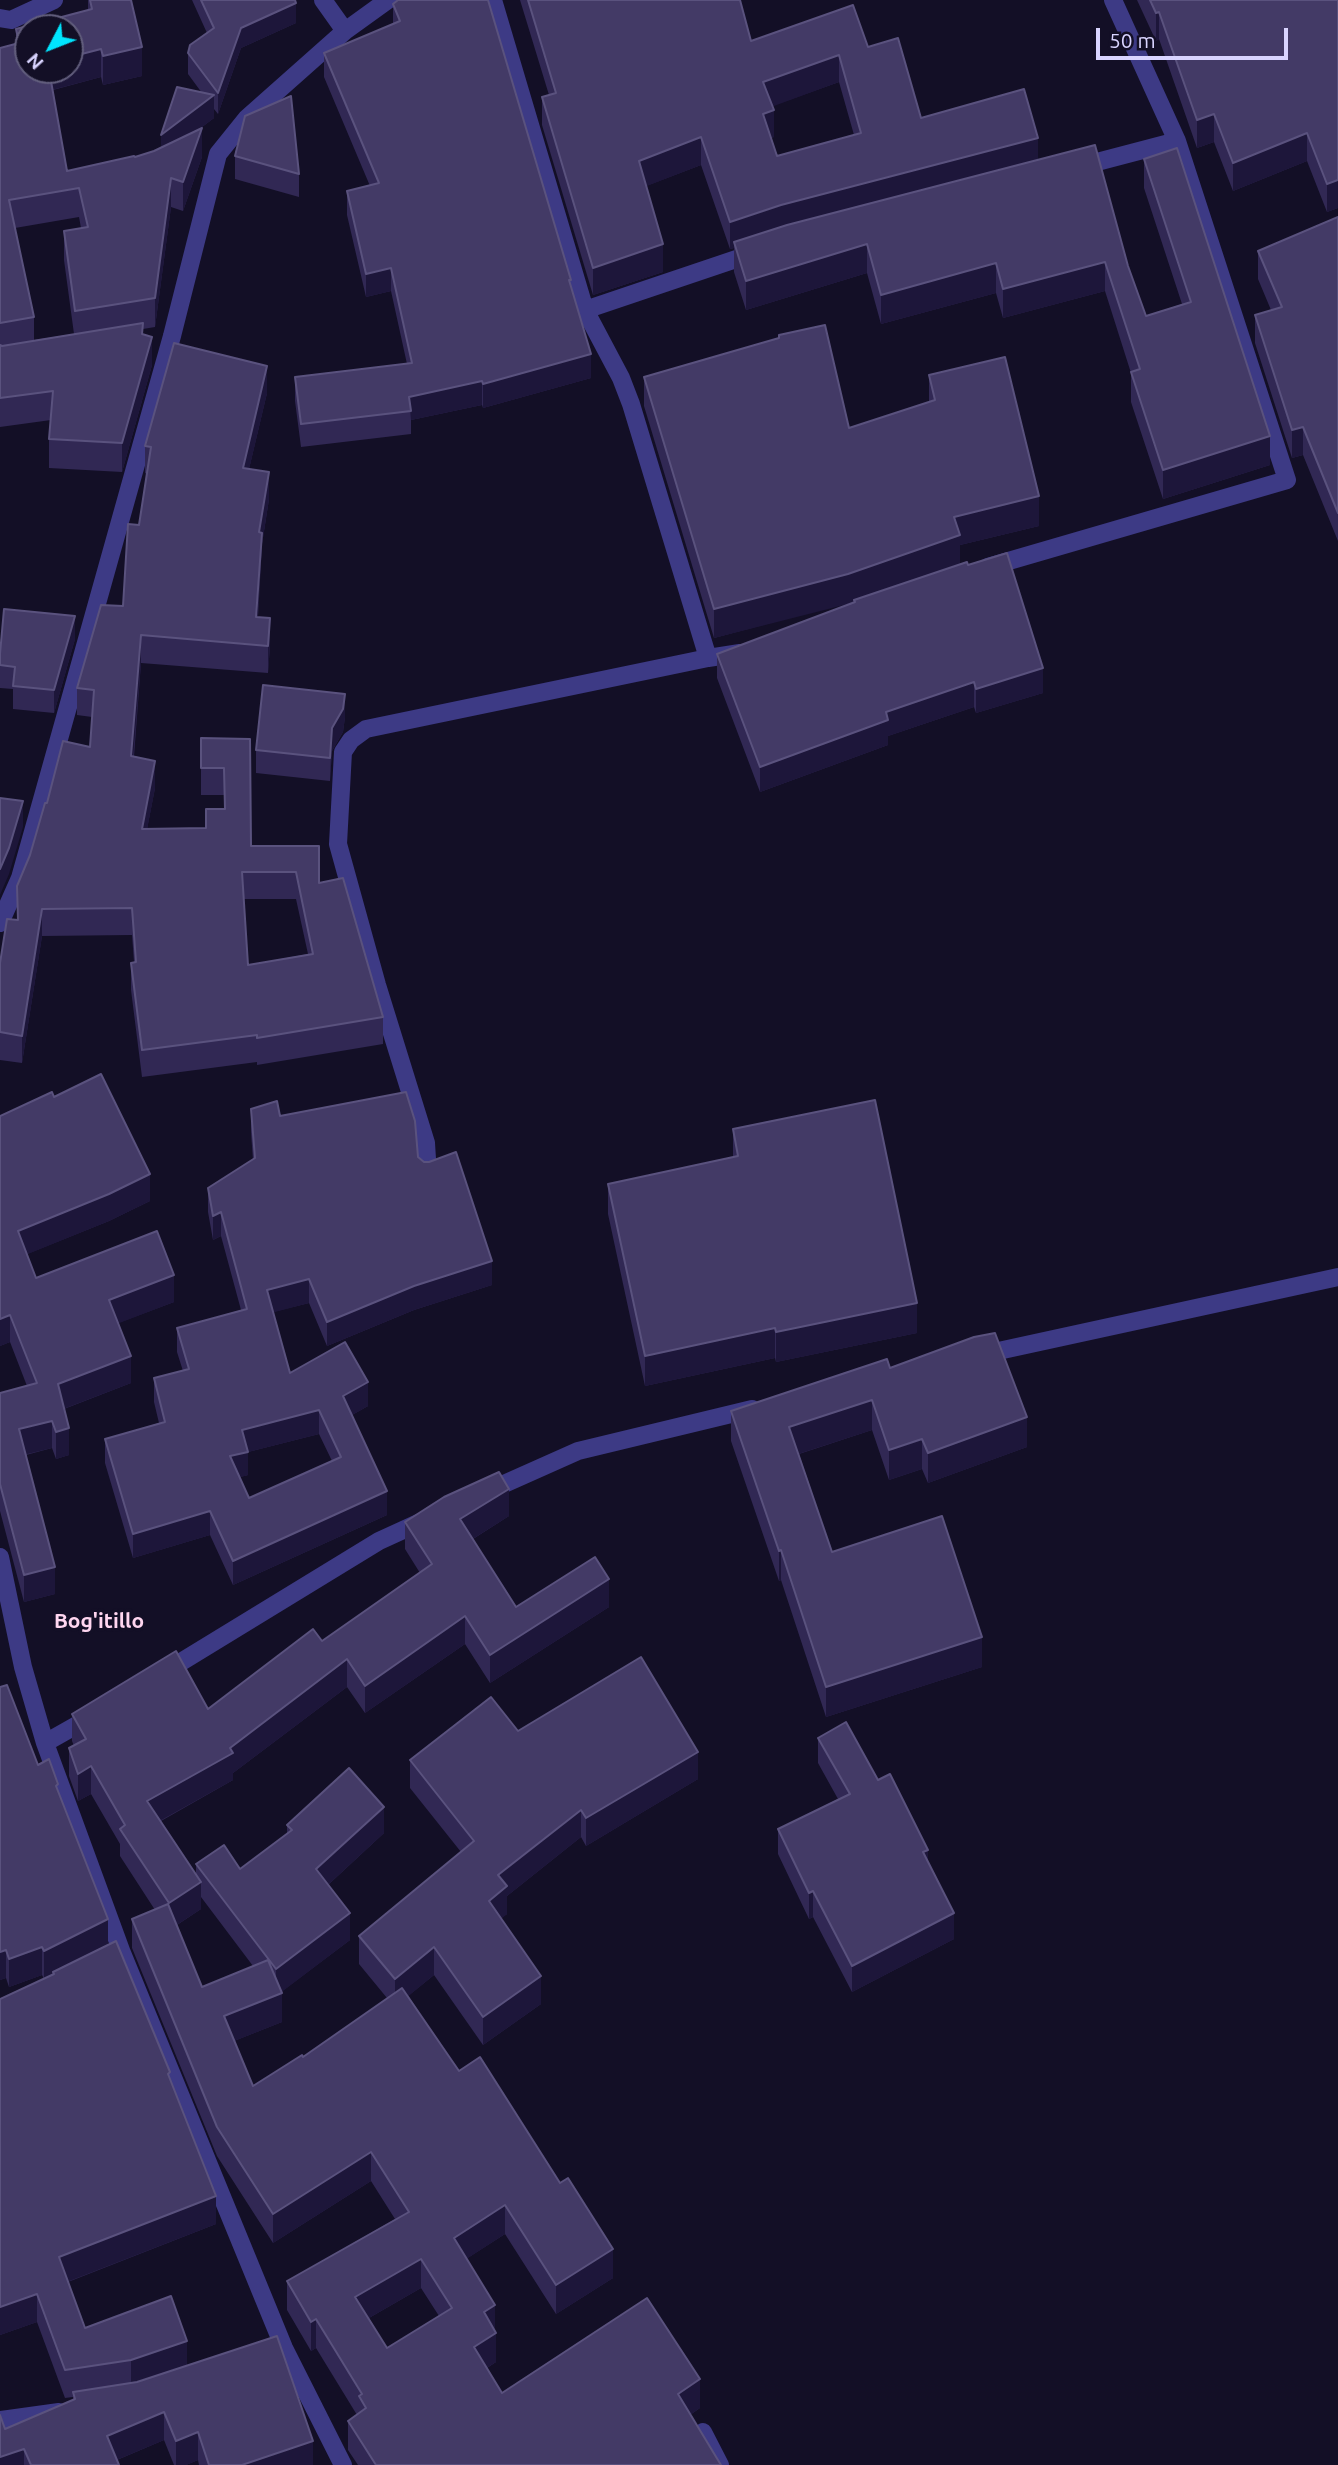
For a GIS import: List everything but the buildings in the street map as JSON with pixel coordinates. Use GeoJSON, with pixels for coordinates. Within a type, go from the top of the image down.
{"type":"FeatureCollection","features":[{"type":"Feature","properties":{"kind":"street"},"geometry":{"type":"LineString","coordinates":[[0,18],[11,20],[54,0]]}},
{"type":"Feature","properties":{"kind":"street"},"geometry":{"type":"LineString","coordinates":[[323,0],[345,31]]}},
{"type":"Feature","properties":{"kind":"street"},"geometry":{"type":"LineString","coordinates":[[0,923],[20,878],[165,337],[218,153],[247,118],[345,31],[388,0]]}},
{"type":"Feature","properties":{"kind":"street"},"geometry":{"type":"LineString","coordinates":[[493,0],[585,310],[621,378],[631,404],[708,658]]}},
{"type":"Feature","properties":{"kind":"street"},"geometry":{"type":"LineString","coordinates":[[975,571],[1287,480],[1177,141],[1113,0]]}},
{"type":"Feature","properties":{"kind":"street"},"geometry":{"type":"LineString","coordinates":[[1059,172],[1177,141]]}},
{"type":"Feature","properties":{"kind":"street"},"geometry":{"type":"LineString","coordinates":[[585,310],[772,247]]}},
{"type":"Feature","properties":{"kind":"street"},"geometry":{"type":"LineString","coordinates":[[428,1175],[426,1143],[377,985],[338,844],[343,752],[351,740],[366,729],[753,648]]}},
{"type":"Feature","properties":{"kind":"street"},"geometry":{"type":"LineString","coordinates":[[966,1358],[1338,1277]]}},
{"type":"Feature","properties":{"kind":"street"},"geometry":{"type":"LineString","coordinates":[[466,1501],[578,1451],[765,1405]]}},
{"type":"Feature","properties":{"kind":"street"},"geometry":{"type":"LineString","coordinates":[[148,1683],[379,1541],[441,1513]]}},
{"type":"Feature","properties":{"kind":"street"},"geometry":{"type":"LineString","coordinates":[[0,1557],[23,1667],[45,1743],[116,1956],[278,2350],[343,2465]]}},
{"type":"Feature","properties":{"kind":"street"},"geometry":{"type":"LineString","coordinates":[[45,1743],[101,1711]]}},
{"type":"Feature","properties":{"kind":"street"},"geometry":{"type":"LineString","coordinates":[[0,2420],[82,2408]]}},
{"type":"Feature","properties":{"kind":"street"},"geometry":{"type":"LineString","coordinates":[[703,2432],[720,2465]]}},
{"type":"Feature","properties":{"kind":"district","name":"Bog'itillo"},"geometry":{"type":"Point","coordinates":[99,1621]}}]}
